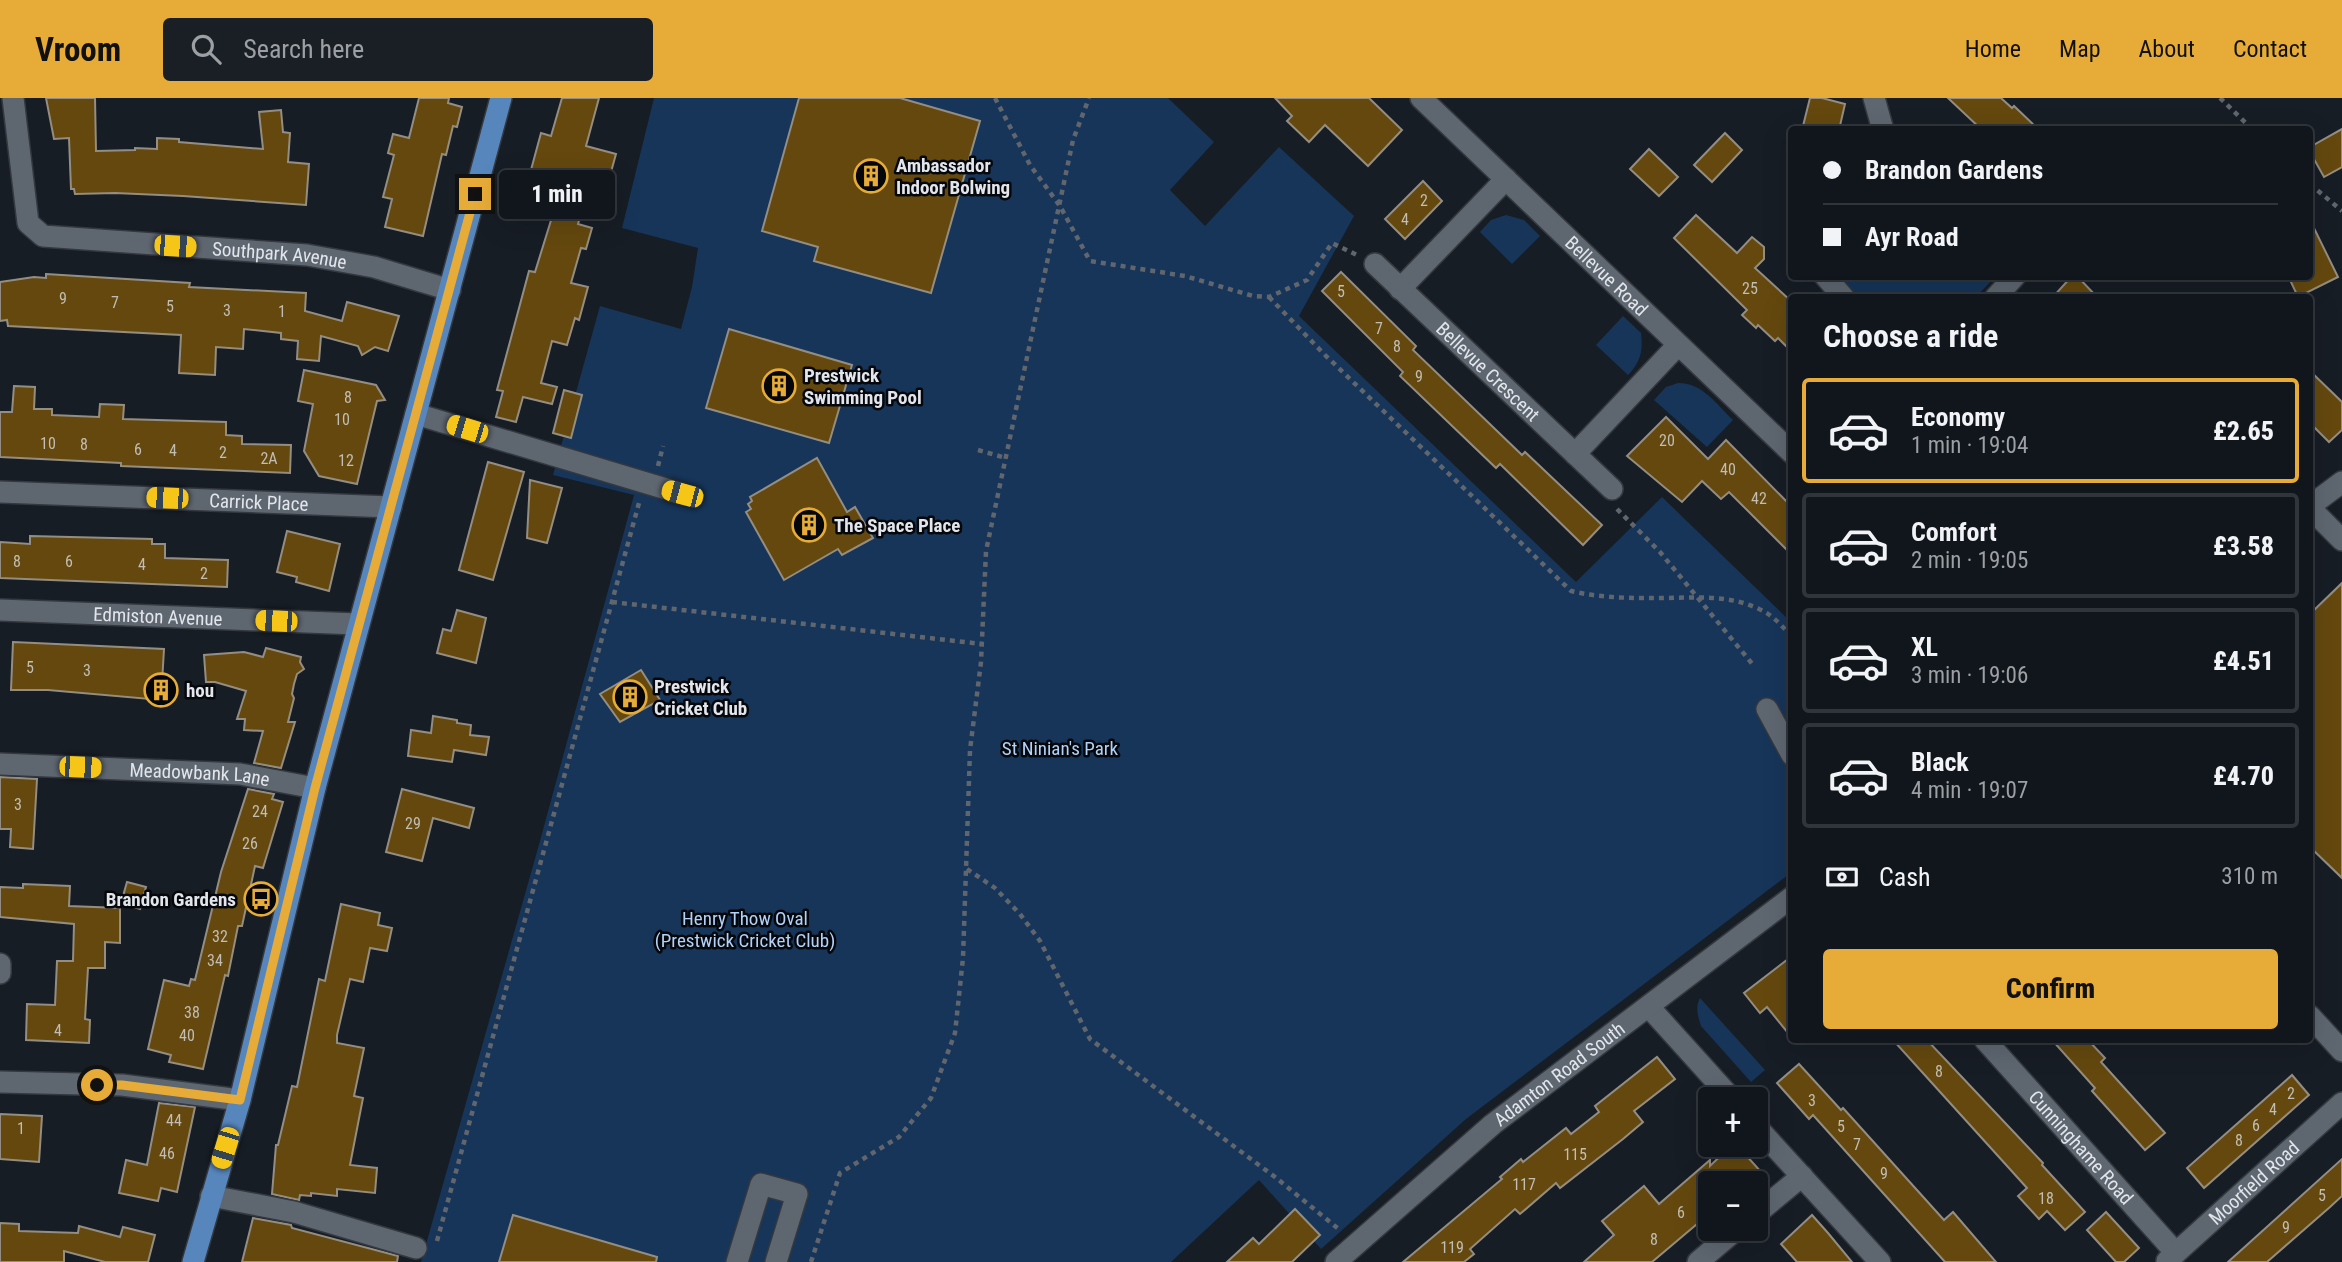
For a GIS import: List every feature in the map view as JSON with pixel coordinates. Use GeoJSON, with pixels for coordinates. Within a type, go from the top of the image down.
{"type":"FeatureCollection","features":[{"type":"Feature","properties":{"kind":"main road"},"geometry":{"type":"LineString","coordinates":[[192,1262],[240,1100],[315,788],[501,98]]}},
{"type":"Feature","properties":{"kind":"street","name":"Southpark Avenue"},"geometry":{"type":"LineString","coordinates":[[13,98],[27,223],[43,236],[307,255],[374,267],[450,290]]}},
{"type":"Feature","properties":{"kind":"street","name":"Bellevue Road"},"geometry":{"type":"LineString","coordinates":[[1421,98],[1788,449]]}},
{"type":"Feature","properties":{"kind":"street"},"geometry":{"type":"LineString","coordinates":[[1874,98],[1882,126]]}},
{"type":"Feature","properties":{"kind":"street"},"geometry":{"type":"LineString","coordinates":[[1400,289],[1506,180]]}},
{"type":"Feature","properties":{"kind":"street","name":"Bellevue Crescent"},"geometry":{"type":"LineString","coordinates":[[1375,264],[1612,489]]}},
{"type":"Feature","properties":{"kind":"street"},"geometry":{"type":"LineString","coordinates":[[1828,280],[1841,294]]}},
{"type":"Feature","properties":{"kind":"street"},"geometry":{"type":"LineString","coordinates":[[1999,294],[2011,280]]}},
{"type":"Feature","properties":{"kind":"street"},"geometry":{"type":"LineString","coordinates":[[1574,454],[1678,345]]}},
{"type":"Feature","properties":{"kind":"street"},"geometry":{"type":"LineString","coordinates":[[416,414],[682,494]]}},
{"type":"Feature","properties":{"kind":"street","name":"Carrick Place"},"geometry":{"type":"LineString","coordinates":[[0,492],[391,507]]}},
{"type":"Feature","properties":{"kind":"street"},"geometry":{"type":"LineString","coordinates":[[2322,498],[2342,540]]}},
{"type":"Feature","properties":{"kind":"street","name":"Edmiston Avenue"},"geometry":{"type":"LineString","coordinates":[[0,610],[358,624]]}},
{"type":"Feature","properties":{"kind":"street"},"geometry":{"type":"LineString","coordinates":[[1767,709],[1788,748]]}},
{"type":"Feature","properties":{"kind":"street","name":"Meadowbank Lane"},"geometry":{"type":"LineString","coordinates":[[0,764],[240,774],[315,788]]}},
{"type":"Feature","properties":{"kind":"street","name":"Adamton Road South"},"geometry":{"type":"LineString","coordinates":[[1336,1262],[1493,1124],[1788,900]]}},
{"type":"Feature","properties":{"kind":"street"},"geometry":{"type":"LineString","coordinates":[[0,964],[0,973]]}},
{"type":"Feature","properties":{"kind":"street"},"geometry":{"type":"LineString","coordinates":[[1649,1007],[1721,1087]]}},
{"type":"Feature","properties":{"kind":"street"},"geometry":{"type":"LineString","coordinates":[[2313,1019],[2342,1051]]}},
{"type":"Feature","properties":{"kind":"street","name":"Cunninghame Road"},"geometry":{"type":"LineString","coordinates":[[1988,1043],[2171,1257]]}},
{"type":"Feature","properties":{"kind":"street"},"geometry":{"type":"LineString","coordinates":[[0,1082],[122,1085],[240,1100]]}},
{"type":"Feature","properties":{"kind":"street","name":"Moorfield Road"},"geometry":{"type":"LineString","coordinates":[[2171,1257],[2342,1103]]}},
{"type":"Feature","properties":{"kind":"street"},"geometry":{"type":"LineString","coordinates":[[1768,1139],[1880,1262]]}},
{"type":"Feature","properties":{"kind":"street"},"geometry":{"type":"LineString","coordinates":[[1768,1204],[1802,1177]]}},
{"type":"Feature","properties":{"kind":"street"},"geometry":{"type":"LineString","coordinates":[[737,1262],[761,1184],[797,1194],[776,1262]]}},
{"type":"Feature","properties":{"kind":"street"},"geometry":{"type":"LineString","coordinates":[[211,1196],[295,1212],[425,1249]]}},
{"type":"Feature","properties":{"kind":"street"},"geometry":{"type":"LineString","coordinates":[[1698,1262],[1723,1241]]}},
{"type":"Feature","properties":{"kind":"path"},"geometry":{"type":"LineString","coordinates":[[995,98],[1030,165],[1060,206],[1090,261],[1185,276],[1253,296],[1269,297],[1307,280],[1332,243],[1375,264]]}},
{"type":"Feature","properties":{"kind":"path"},"geometry":{"type":"LineString","coordinates":[[811,1262],[841,1173],[899,1137],[931,1098],[955,1033],[963,958],[970,750],[982,643],[986,551],[1073,141],[1089,98]]}},
{"type":"Feature","properties":{"kind":"path"},"geometry":{"type":"LineString","coordinates":[[2220,98],[2249,126]]}},
{"type":"Feature","properties":{"kind":"path"},"geometry":{"type":"LineString","coordinates":[[2313,187],[2342,211]]}},
{"type":"Feature","properties":{"kind":"path"},"geometry":{"type":"LineString","coordinates":[[1269,297],[1325,355],[1571,591],[1590,596],[1696,596],[1757,608],[1772,616],[1788,633]]}},
{"type":"Feature","properties":{"kind":"path"},"geometry":{"type":"LineString","coordinates":[[978,450],[1006,458]]}},
{"type":"Feature","properties":{"kind":"path"},"geometry":{"type":"LineString","coordinates":[[425,1249],[645,484]]}},
{"type":"Feature","properties":{"kind":"path"},"geometry":{"type":"LineString","coordinates":[[1612,489],[1616,508],[1660,552],[1754,667]]}},
{"type":"Feature","properties":{"kind":"path"},"geometry":{"type":"LineString","coordinates":[[612,602],[982,643]]}},
{"type":"Feature","properties":{"kind":"path"},"geometry":{"type":"LineString","coordinates":[[966,869],[995,888],[1034,932],[1090,1039],[1275,1177],[1356,1244]]}},
{"type":"Feature","properties":{"kind":"green space","name":"St Ninian's Park"},"geometry":{"type":"Polygon","coordinates":[[[654,98],[1168,98],[1214,142],[1170,190],[1205,226],[1279,147],[1354,216],[1299,316],[1576,582],[1662,497],[1788,619],[1788,875],[1466,1119],[1321,1249],[1259,1180],[1171,1262],[421,1262],[634,495],[553,475],[600,306],[681,329],[692,287],[698,248],[622,228],[654,98]]]}},
{"type":"Feature","properties":{"kind":"green space"},"geometry":{"type":"Polygon","coordinates":[[[1506,215],[1524,220],[1540,236],[1512,264],[1480,232],[1491,220],[1506,215]]]}},
{"type":"Feature","properties":{"kind":"green space"},"geometry":{"type":"Polygon","coordinates":[[[1839,280],[1992,280],[1979,294],[1854,294],[1839,280]]]}},
{"type":"Feature","properties":{"kind":"green space"},"geometry":{"type":"Polygon","coordinates":[[[1623,316],[1641,333],[1642,339],[1638,360],[1628,375],[1596,345],[1623,316]]]}},
{"type":"Feature","properties":{"kind":"green space"},"geometry":{"type":"Polygon","coordinates":[[[1678,383],[1702,390],[1733,420],[1707,447],[1654,400],[1666,387],[1678,383]]]}},
{"type":"Feature","properties":{"kind":"green space"},"geometry":{"type":"Polygon","coordinates":[[[1700,998],[1765,1070],[1751,1082],[1701,1026],[1697,1008],[1700,998]]]}},
{"type":"Feature","properties":{"kind":"building"},"geometry":{"type":"Polygon","coordinates":[[[46,98],[95,98],[96,151],[157,149],[157,138],[263,149],[259,112],[281,110],[283,132],[290,133],[288,162],[309,164],[306,205],[183,196],[75,194],[74,189],[71,189],[69,138],[54,139],[46,98]]]}},
{"type":"Feature","properties":{"kind":"building"},"geometry":{"type":"Polygon","coordinates":[[[419,98],[449,98],[448,103],[462,107],[457,127],[453,126],[446,155],[442,154],[423,236],[385,227],[392,199],[383,197],[394,155],[388,153],[393,134],[409,138],[419,98]]]}},
{"type":"Feature","properties":{"kind":"building"},"geometry":{"type":"Polygon","coordinates":[[[562,98],[599,98],[586,146],[616,154],[609,179],[592,175],[578,224],[592,228],[586,249],[581,248],[571,283],[588,287],[579,320],[575,318],[567,345],[552,341],[541,383],[557,387],[552,404],[523,397],[516,422],[496,417],[503,391],[497,390],[529,271],[535,272],[557,201],[525,192],[541,133],[551,136],[562,98]]]}},
{"type":"Feature","properties":{"kind":"building","name":"Ambassador Indoor Bolwing"},"geometry":{"type":"Polygon","coordinates":[[[799,98],[900,98],[980,121],[931,293],[814,261],[818,247],[762,231],[799,98]]]}},
{"type":"Feature","properties":{"kind":"building"},"geometry":{"type":"Polygon","coordinates":[[[1275,98],[1369,98],[1402,130],[1368,166],[1325,125],[1309,142],[1287,121],[1292,116],[1275,98]]]}},
{"type":"Feature","properties":{"kind":"building"},"geometry":{"type":"Polygon","coordinates":[[[1810,98],[1845,104],[1840,126],[1803,126],[1810,98]]]}},
{"type":"Feature","properties":{"kind":"building"},"geometry":{"type":"Polygon","coordinates":[[[1948,98],[2001,98],[2012,108],[2014,106],[2035,126],[1978,126],[1948,98]]]}},
{"type":"Feature","properties":{"kind":"building"},"geometry":{"type":"Polygon","coordinates":[[[2342,129],[2342,167],[2324,177],[2313,157],[2313,145],[2342,129]]]}},
{"type":"Feature","properties":{"kind":"building"},"geometry":{"type":"Polygon","coordinates":[[[1725,133],[1742,150],[1712,182],[1694,165],[1725,133]]]}},
{"type":"Feature","properties":{"kind":"building"},"geometry":{"type":"Polygon","coordinates":[[[1649,149],[1678,177],[1659,196],[1630,169],[1649,149]]]}},
{"type":"Feature","properties":{"kind":"building"},"geometry":{"type":"Polygon","coordinates":[[[1423,181],[1442,201],[1405,239],[1385,219],[1423,181]]]}},
{"type":"Feature","properties":{"kind":"building"},"geometry":{"type":"Polygon","coordinates":[[[1696,215],[1737,253],[1752,237],[1764,247],[1764,259],[1755,268],[1788,298],[1788,348],[1778,338],[1775,341],[1758,325],[1756,328],[1742,315],[1747,310],[1674,238],[1696,215]]]}},
{"type":"Feature","properties":{"kind":"building"},"geometry":{"type":"Polygon","coordinates":[[[2313,226],[2338,277],[2304,294],[2297,294],[2290,280],[2313,280],[2313,226]]]}},
{"type":"Feature","properties":{"kind":"building"},"geometry":{"type":"Polygon","coordinates":[[[1341,272],[1416,346],[1413,350],[1522,455],[1525,452],[1602,525],[1583,545],[1500,464],[1496,468],[1400,376],[1403,372],[1322,291],[1341,272]]]}},
{"type":"Feature","properties":{"kind":"building"},"geometry":{"type":"Polygon","coordinates":[[[46,274],[190,283],[189,287],[306,293],[305,311],[342,321],[347,302],[399,316],[388,351],[375,347],[362,355],[358,346],[321,336],[319,361],[297,359],[298,341],[281,339],[281,333],[244,329],[243,349],[216,347],[215,375],[179,373],[181,335],[8,326],[7,320],[0,321],[0,282],[46,278],[46,274]]]}},
{"type":"Feature","properties":{"kind":"building"},"geometry":{"type":"Polygon","coordinates":[[[2068,280],[2081,280],[2094,294],[2056,294],[2068,280]]]}},
{"type":"Feature","properties":{"kind":"building","name":"Prestwick Swimming Pool"},"geometry":{"type":"Polygon","coordinates":[[[729,329],[852,365],[829,443],[706,408],[729,329]]]}},
{"type":"Feature","properties":{"kind":"building"},"geometry":{"type":"Polygon","coordinates":[[[304,370],[376,385],[385,400],[377,401],[357,484],[319,476],[304,451],[313,404],[298,401],[304,370]]]}},
{"type":"Feature","properties":{"kind":"building"},"geometry":{"type":"Polygon","coordinates":[[[2313,374],[2342,402],[2342,430],[2329,442],[2313,426],[2313,374]]]}},
{"type":"Feature","properties":{"kind":"building"},"geometry":{"type":"Polygon","coordinates":[[[14,386],[35,387],[34,409],[52,409],[52,415],[99,417],[100,404],[124,405],[123,419],[226,422],[226,435],[242,436],[242,444],[291,445],[290,473],[121,466],[121,463],[0,457],[0,412],[12,412],[14,386]]]}},
{"type":"Feature","properties":{"kind":"building"},"geometry":{"type":"Polygon","coordinates":[[[564,390],[582,395],[571,438],[553,433],[564,390]]]}},
{"type":"Feature","properties":{"kind":"building"},"geometry":{"type":"Polygon","coordinates":[[[1666,417],[1708,459],[1726,440],[1788,503],[1788,551],[1729,492],[1721,499],[1702,481],[1682,502],[1627,456],[1666,417]]]}},
{"type":"Feature","properties":{"kind":"building","name":"The Space Place"},"geometry":{"type":"Polygon","coordinates":[[[817,458],[847,512],[855,507],[873,538],[842,555],[838,549],[784,580],[746,512],[751,509],[748,504],[752,501],[750,497],[817,458]]]}},
{"type":"Feature","properties":{"kind":"building"},"geometry":{"type":"Polygon","coordinates":[[[488,462],[524,472],[493,580],[459,570],[488,462]]]}},
{"type":"Feature","properties":{"kind":"building"},"geometry":{"type":"Polygon","coordinates":[[[530,480],[562,488],[547,543],[527,538],[530,480]]]}},
{"type":"Feature","properties":{"kind":"building"},"geometry":{"type":"Polygon","coordinates":[[[287,531],[340,544],[329,591],[296,582],[297,577],[277,572],[287,531]]]}},
{"type":"Feature","properties":{"kind":"building"},"geometry":{"type":"Polygon","coordinates":[[[30,536],[152,539],[152,544],[165,544],[165,558],[228,560],[227,587],[0,578],[0,542],[30,544],[30,536]]]}},
{"type":"Feature","properties":{"kind":"building"},"geometry":{"type":"Polygon","coordinates":[[[2342,583],[2342,878],[2313,850],[2313,611],[2342,583]]]}},
{"type":"Feature","properties":{"kind":"building"},"geometry":{"type":"Polygon","coordinates":[[[457,610],[486,618],[476,663],[437,653],[443,629],[451,631],[457,610]]]}},
{"type":"Feature","properties":{"kind":"building"},"geometry":{"type":"Polygon","coordinates":[[[13,642],[164,649],[161,700],[48,690],[11,690],[13,642]]]}},
{"type":"Feature","properties":{"kind":"building"},"geometry":{"type":"Polygon","coordinates":[[[266,648],[301,657],[300,662],[304,669],[297,674],[294,684],[294,698],[288,722],[295,722],[281,768],[254,763],[263,731],[244,730],[245,719],[237,719],[246,691],[206,682],[204,655],[244,652],[263,657],[266,648]]]}},
{"type":"Feature","properties":{"kind":"building","name":"Prestwick Cricket Club"},"geometry":{"type":"Polygon","coordinates":[[[641,670],[660,700],[620,722],[600,694],[641,670]]]}},
{"type":"Feature","properties":{"kind":"building"},"geometry":{"type":"Polygon","coordinates":[[[433,716],[471,725],[470,735],[489,737],[486,755],[454,750],[452,762],[408,756],[411,730],[431,733],[433,716]]]}},
{"type":"Feature","properties":{"kind":"building"},"geometry":{"type":"Polygon","coordinates":[[[0,777],[37,779],[33,849],[10,847],[11,829],[0,829],[0,777]]]}},
{"type":"Feature","properties":{"kind":"building"},"geometry":{"type":"Polygon","coordinates":[[[248,789],[274,794],[272,799],[283,802],[263,868],[255,866],[242,926],[238,926],[228,976],[225,975],[203,1069],[169,1062],[171,1055],[148,1049],[164,980],[189,986],[191,979],[195,980],[221,872],[248,789]]]}},
{"type":"Feature","properties":{"kind":"building"},"geometry":{"type":"Polygon","coordinates":[[[402,789],[474,808],[469,828],[433,818],[422,861],[386,852],[402,789]]]}},
{"type":"Feature","properties":{"kind":"building"},"geometry":{"type":"Polygon","coordinates":[[[127,882],[146,887],[140,909],[121,903],[127,882]]]}},
{"type":"Feature","properties":{"kind":"building"},"geometry":{"type":"Polygon","coordinates":[[[23,884],[70,886],[69,906],[120,908],[120,943],[105,942],[105,968],[88,968],[85,1019],[90,1020],[89,1043],[26,1040],[27,1004],[55,1005],[57,961],[73,961],[74,924],[0,917],[0,887],[23,888],[23,884]]]}},
{"type":"Feature","properties":{"kind":"building"},"geometry":{"type":"Polygon","coordinates":[[[341,904],[380,913],[378,925],[392,928],[387,951],[370,948],[363,982],[350,979],[337,1035],[337,1043],[364,1048],[354,1096],[363,1098],[350,1165],[377,1168],[375,1193],[337,1189],[337,1196],[311,1193],[311,1196],[300,1195],[299,1200],[272,1194],[276,1145],[292,1086],[297,1087],[319,979],[325,981],[341,904]]]}},
{"type":"Feature","properties":{"kind":"building"},"geometry":{"type":"Polygon","coordinates":[[[1788,959],[1788,1033],[1767,1007],[1760,1013],[1744,993],[1788,959]]]}},
{"type":"Feature","properties":{"kind":"building"},"geometry":{"type":"Polygon","coordinates":[[[1896,1043],[1930,1043],[2043,1163],[2085,1212],[2065,1230],[2047,1211],[2039,1219],[2018,1196],[2027,1188],[1896,1043]]]}},
{"type":"Feature","properties":{"kind":"building"},"geometry":{"type":"Polygon","coordinates":[[[2055,1043],[2091,1043],[2105,1058],[2101,1062],[2165,1133],[2145,1150],[2092,1091],[2095,1088],[2055,1043]]]}},
{"type":"Feature","properties":{"kind":"building"},"geometry":{"type":"Polygon","coordinates":[[[1657,1057],[1675,1079],[1634,1111],[1643,1122],[1623,1139],[1560,1188],[1556,1183],[1520,1214],[1515,1209],[1470,1249],[1474,1254],[1464,1262],[1403,1262],[1502,1179],[1500,1177],[1521,1159],[1523,1162],[1566,1128],[1571,1134],[1599,1112],[1595,1106],[1657,1057]]]}},
{"type":"Feature","properties":{"kind":"building"},"geometry":{"type":"Polygon","coordinates":[[[1799,1064],[1841,1110],[1843,1108],[1944,1220],[1953,1212],[1996,1262],[1945,1262],[1813,1115],[1809,1119],[1777,1083],[1799,1064]]]}},
{"type":"Feature","properties":{"kind":"building"},"geometry":{"type":"Polygon","coordinates":[[[2292,1075],[2309,1095],[2204,1188],[2187,1168],[2292,1075]]]}},
{"type":"Feature","properties":{"kind":"building"},"geometry":{"type":"Polygon","coordinates":[[[159,1103],[195,1107],[177,1192],[161,1188],[158,1201],[119,1193],[126,1160],[147,1165],[159,1103]]]}},
{"type":"Feature","properties":{"kind":"building"},"geometry":{"type":"Polygon","coordinates":[[[0,1114],[42,1116],[39,1162],[0,1159],[0,1114]]]}},
{"type":"Feature","properties":{"kind":"building"},"geometry":{"type":"Polygon","coordinates":[[[1719,1157],[1748,1157],[1760,1171],[1698,1171],[1698,1223],[1652,1262],[1584,1262],[1614,1235],[1602,1221],[1644,1186],[1659,1204],[1710,1160],[1710,1166],[1719,1157]]]}},
{"type":"Feature","properties":{"kind":"building"},"geometry":{"type":"Polygon","coordinates":[[[2342,1159],[2342,1196],[2330,1207],[2267,1262],[2228,1262],[2342,1159]]]}},
{"type":"Feature","properties":{"kind":"building"},"geometry":{"type":"Polygon","coordinates":[[[1295,1209],[1320,1235],[1292,1262],[1227,1262],[1253,1238],[1259,1244],[1295,1209]]]}},
{"type":"Feature","properties":{"kind":"building"},"geometry":{"type":"Polygon","coordinates":[[[2106,1212],[2139,1248],[2124,1262],[2116,1262],[2087,1230],[2106,1212]]]}},
{"type":"Feature","properties":{"kind":"building"},"geometry":{"type":"Polygon","coordinates":[[[513,1215],[657,1257],[656,1262],[499,1262],[513,1215]]]}},
{"type":"Feature","properties":{"kind":"building"},"geometry":{"type":"Polygon","coordinates":[[[1812,1215],[1852,1262],[1797,1262],[1781,1244],[1812,1215]]]}},
{"type":"Feature","properties":{"kind":"building"},"geometry":{"type":"Polygon","coordinates":[[[253,1218],[291,1225],[292,1228],[398,1256],[397,1262],[242,1262],[253,1218]]]}},
{"type":"Feature","properties":{"kind":"building"},"geometry":{"type":"Polygon","coordinates":[[[0,1223],[19,1224],[19,1231],[78,1233],[79,1226],[120,1237],[123,1227],[155,1235],[148,1262],[105,1262],[64,1251],[64,1262],[0,1262],[0,1223]]]}},
{"type":"Feature","properties":{"kind":"place","name":"Ambassador Indoor Bolwing"},"geometry":{"type":"Point","coordinates":[871,176]}},
{"type":"Feature","properties":{"kind":"place","name":"Prestwick Swimming Pool"},"geometry":{"type":"Point","coordinates":[779,386]}},
{"type":"Feature","properties":{"kind":"place","name":"The Space Place"},"geometry":{"type":"Point","coordinates":[809,525]}},
{"type":"Feature","properties":{"kind":"place","name":"hou"},"geometry":{"type":"Point","coordinates":[161,690]}},
{"type":"Feature","properties":{"kind":"place","name":"Prestwick Cricket Club"},"geometry":{"type":"Point","coordinates":[630,697]}},
{"type":"Feature","properties":{"kind":"place","name":"Brandon Gardens"},"geometry":{"type":"Point","coordinates":[261,899]}},
{"type":"Feature","properties":{"kind":"route"},"geometry":{"type":"LineString","coordinates":[[97,1085],[122,1085],[240,1100],[315,788],[475,194]]}},
{"type":"Feature","properties":{"kind":"park label","name":"Henry Thow Oval (Prestwick Cricket Club)"},"geometry":{"type":"Point","coordinates":[745,929]}}]}
